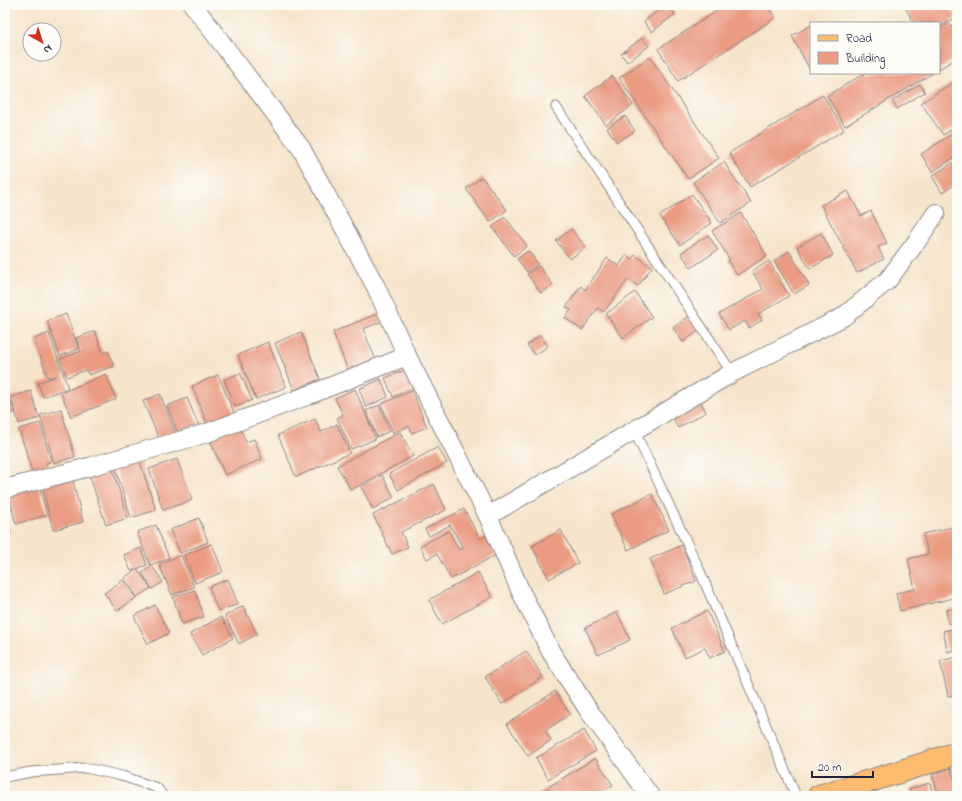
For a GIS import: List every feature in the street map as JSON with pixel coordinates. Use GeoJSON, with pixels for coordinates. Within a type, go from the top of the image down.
{"type":"FeatureCollection","features":[{"type":"Feature","properties":{"kind":"main road"},"geometry":{"type":"LineString","coordinates":[[819,796],[957,753]]}},
{"type":"Feature","properties":{"kind":"street"},"geometry":{"type":"LineString","coordinates":[[194,5],[301,148],[376,287],[407,356],[488,516],[521,592],[551,652],[589,711],[650,796]]}},
{"type":"Feature","properties":{"kind":"street"},"geometry":{"type":"LineString","coordinates":[[488,516],[732,374],[843,317],[888,280],[936,213]]}},
{"type":"Feature","properties":{"kind":"street"},"geometry":{"type":"LineString","coordinates":[[5,488],[89,467],[207,433],[407,356]]}},
{"type":"Feature","properties":{"kind":"lane"},"geometry":{"type":"LineString","coordinates":[[556,107],[732,374]]}},
{"type":"Feature","properties":{"kind":"lane"},"geometry":{"type":"LineString","coordinates":[[634,430],[699,569],[796,796]]}},
{"type":"Feature","properties":{"kind":"lane"},"geometry":{"type":"LineString","coordinates":[[5,777],[31,772],[86,768],[122,776],[157,788],[163,796]]}},
{"type":"Feature","properties":{"kind":"building"},"geometry":{"type":"Polygon","coordinates":[[[664,5],[668,5],[675,14],[652,32],[644,22],[664,5]]]}},
{"type":"Feature","properties":{"kind":"building"},"geometry":{"type":"Polygon","coordinates":[[[726,5],[767,5],[775,18],[678,81],[658,49],[726,5]]]}},
{"type":"Feature","properties":{"kind":"building"},"geometry":{"type":"Polygon","coordinates":[[[904,5],[957,5],[951,9],[956,18],[940,26],[940,22],[913,22],[904,5]]]}},
{"type":"Feature","properties":{"kind":"building"},"geometry":{"type":"Polygon","coordinates":[[[949,23],[957,35],[957,58],[940,68],[940,28],[949,23]]]}},
{"type":"Feature","properties":{"kind":"building"},"geometry":{"type":"Polygon","coordinates":[[[810,26],[810,70],[792,36],[810,26]]]}},
{"type":"Feature","properties":{"kind":"building"},"geometry":{"type":"Polygon","coordinates":[[[642,38],[649,46],[627,62],[621,54],[642,38]]]}},
{"type":"Feature","properties":{"kind":"building"},"geometry":{"type":"Polygon","coordinates":[[[650,57],[719,158],[688,179],[619,78],[650,57]]]}},
{"type":"Feature","properties":{"kind":"building"},"geometry":{"type":"Polygon","coordinates":[[[863,74],[931,74],[845,126],[827,96],[863,74]]]}},
{"type":"Feature","properties":{"kind":"building"},"geometry":{"type":"Polygon","coordinates":[[[612,76],[633,105],[606,125],[585,96],[612,76]]]}},
{"type":"Feature","properties":{"kind":"building"},"geometry":{"type":"Polygon","coordinates":[[[953,82],[957,88],[957,126],[943,135],[921,103],[953,82]]]}},
{"type":"Feature","properties":{"kind":"building"},"geometry":{"type":"Polygon","coordinates":[[[920,84],[925,92],[897,109],[892,101],[920,84]]]}},
{"type":"Feature","properties":{"kind":"building"},"geometry":{"type":"Polygon","coordinates":[[[823,95],[844,130],[750,187],[729,153],[823,95]]]}},
{"type":"Feature","properties":{"kind":"building"},"geometry":{"type":"Polygon","coordinates":[[[625,116],[635,131],[617,142],[607,128],[625,116]]]}},
{"type":"Feature","properties":{"kind":"building"},"geometry":{"type":"Polygon","coordinates":[[[957,131],[957,156],[932,172],[921,154],[957,131]]]}},
{"type":"Feature","properties":{"kind":"building"},"geometry":{"type":"Polygon","coordinates":[[[957,160],[957,183],[942,193],[932,176],[957,160]]]}},
{"type":"Feature","properties":{"kind":"building"},"geometry":{"type":"Polygon","coordinates":[[[724,162],[751,203],[720,223],[693,182],[724,162]]]}},
{"type":"Feature","properties":{"kind":"building"},"geometry":{"type":"Polygon","coordinates":[[[482,177],[507,210],[490,222],[466,189],[482,177]]]}},
{"type":"Feature","properties":{"kind":"building"},"geometry":{"type":"Polygon","coordinates":[[[848,191],[861,216],[871,211],[887,243],[878,247],[884,259],[857,273],[821,205],[848,191]]]}},
{"type":"Feature","properties":{"kind":"building"},"geometry":{"type":"Polygon","coordinates":[[[692,194],[712,223],[680,245],[660,216],[692,194]]]}},
{"type":"Feature","properties":{"kind":"building"},"geometry":{"type":"Polygon","coordinates":[[[741,213],[767,256],[737,275],[728,261],[730,260],[712,231],[741,213]]]}},
{"type":"Feature","properties":{"kind":"building"},"geometry":{"type":"Polygon","coordinates":[[[505,217],[527,246],[514,256],[492,227],[505,217]]]}},
{"type":"Feature","properties":{"kind":"building"},"geometry":{"type":"Polygon","coordinates":[[[571,229],[586,247],[570,259],[556,241],[571,229]]]}},
{"type":"Feature","properties":{"kind":"building"},"geometry":{"type":"Polygon","coordinates":[[[821,233],[833,255],[810,269],[797,247],[821,233]]]}},
{"type":"Feature","properties":{"kind":"building"},"geometry":{"type":"Polygon","coordinates":[[[708,235],[718,250],[691,268],[681,253],[708,235]]]}},
{"type":"Feature","properties":{"kind":"building"},"geometry":{"type":"Polygon","coordinates":[[[528,251],[538,264],[527,272],[517,259],[528,251]]]}},
{"type":"Feature","properties":{"kind":"building"},"geometry":{"type":"Polygon","coordinates":[[[789,251],[809,285],[794,294],[774,261],[789,251]]]}},
{"type":"Feature","properties":{"kind":"building"},"geometry":{"type":"Polygon","coordinates":[[[626,255],[632,259],[635,255],[652,267],[638,286],[628,279],[604,312],[598,308],[582,330],[565,318],[571,310],[566,307],[581,286],[585,290],[607,258],[619,266],[626,255]]]}},
{"type":"Feature","properties":{"kind":"building"},"geometry":{"type":"Polygon","coordinates":[[[769,261],[789,296],[758,314],[762,320],[749,328],[745,321],[729,330],[719,314],[763,289],[752,271],[769,261]]]}},
{"type":"Feature","properties":{"kind":"building"},"geometry":{"type":"Polygon","coordinates":[[[539,266],[553,285],[541,293],[527,274],[539,266]]]}},
{"type":"Feature","properties":{"kind":"building"},"geometry":{"type":"Polygon","coordinates":[[[635,292],[652,317],[623,338],[606,314],[635,292]]]}},
{"type":"Feature","properties":{"kind":"building"},"geometry":{"type":"Polygon","coordinates":[[[379,313],[383,321],[363,329],[378,365],[350,376],[333,332],[379,313]]]}},
{"type":"Feature","properties":{"kind":"building"},"geometry":{"type":"Polygon","coordinates":[[[66,314],[79,349],[60,356],[47,321],[66,314]]]}},
{"type":"Feature","properties":{"kind":"building"},"geometry":{"type":"Polygon","coordinates":[[[689,316],[700,330],[683,342],[673,328],[689,316]]]}},
{"type":"Feature","properties":{"kind":"building"},"geometry":{"type":"Polygon","coordinates":[[[95,331],[103,353],[108,351],[114,366],[89,375],[86,370],[67,377],[60,359],[81,351],[76,338],[95,331]]]}},
{"type":"Feature","properties":{"kind":"building"},"geometry":{"type":"Polygon","coordinates":[[[301,332],[320,379],[294,390],[275,343],[301,332]]]}},
{"type":"Feature","properties":{"kind":"building"},"geometry":{"type":"Polygon","coordinates":[[[49,333],[68,388],[43,397],[38,383],[56,376],[48,378],[34,339],[49,333]]]}},
{"type":"Feature","properties":{"kind":"building"},"geometry":{"type":"Polygon","coordinates":[[[540,335],[548,346],[535,355],[527,345],[540,335]]]}},
{"type":"Feature","properties":{"kind":"building"},"geometry":{"type":"Polygon","coordinates":[[[268,342],[286,387],[256,399],[238,355],[268,342]]]}},
{"type":"Feature","properties":{"kind":"building"},"geometry":{"type":"Polygon","coordinates":[[[405,370],[413,388],[393,397],[385,378],[405,370]]]}},
{"type":"Feature","properties":{"kind":"building"},"geometry":{"type":"Polygon","coordinates":[[[240,373],[252,400],[236,407],[224,380],[240,373]]]}},
{"type":"Feature","properties":{"kind":"building"},"geometry":{"type":"Polygon","coordinates":[[[106,374],[116,399],[71,417],[61,393],[106,374]]]}},
{"type":"Feature","properties":{"kind":"building"},"geometry":{"type":"Polygon","coordinates":[[[218,375],[235,415],[208,426],[192,386],[218,375]]]}},
{"type":"Feature","properties":{"kind":"building"},"geometry":{"type":"Polygon","coordinates":[[[381,379],[388,397],[366,407],[359,389],[381,379]]]}},
{"type":"Feature","properties":{"kind":"building"},"geometry":{"type":"Polygon","coordinates":[[[5,388],[15,412],[5,416],[5,388]]]}},
{"type":"Feature","properties":{"kind":"building"},"geometry":{"type":"Polygon","coordinates":[[[355,389],[376,439],[351,449],[337,418],[343,415],[335,398],[355,389]]]}},
{"type":"Feature","properties":{"kind":"building"},"geometry":{"type":"Polygon","coordinates":[[[31,391],[39,418],[19,424],[11,397],[31,391]]]}},
{"type":"Feature","properties":{"kind":"building"},"geometry":{"type":"Polygon","coordinates":[[[412,391],[427,427],[412,433],[409,426],[393,433],[381,404],[412,391]]]}},
{"type":"Feature","properties":{"kind":"building"},"geometry":{"type":"Polygon","coordinates":[[[160,394],[176,434],[160,441],[143,401],[160,394]]]}},
{"type":"Feature","properties":{"kind":"building"},"geometry":{"type":"Polygon","coordinates":[[[187,398],[199,426],[179,435],[167,406],[187,398]]]}},
{"type":"Feature","properties":{"kind":"building"},"geometry":{"type":"Polygon","coordinates":[[[700,401],[706,412],[678,428],[672,416],[700,401]]]}},
{"type":"Feature","properties":{"kind":"building"},"geometry":{"type":"Polygon","coordinates":[[[379,405],[390,431],[377,437],[366,411],[379,405]]]}},
{"type":"Feature","properties":{"kind":"building"},"geometry":{"type":"Polygon","coordinates":[[[61,409],[75,457],[54,463],[40,415],[61,409]]]}},
{"type":"Feature","properties":{"kind":"building"},"geometry":{"type":"Polygon","coordinates":[[[315,419],[321,432],[337,424],[350,453],[296,477],[278,435],[315,419]]]}},
{"type":"Feature","properties":{"kind":"building"},"geometry":{"type":"Polygon","coordinates":[[[40,423],[51,461],[46,463],[49,474],[34,478],[19,429],[40,423]]]}},
{"type":"Feature","properties":{"kind":"building"},"geometry":{"type":"Polygon","coordinates":[[[239,425],[246,442],[254,439],[262,459],[225,475],[209,438],[239,425]]]}},
{"type":"Feature","properties":{"kind":"building"},"geometry":{"type":"Polygon","coordinates":[[[400,432],[413,456],[351,490],[337,466],[400,432]]]}},
{"type":"Feature","properties":{"kind":"building"},"geometry":{"type":"Polygon","coordinates":[[[438,447],[447,463],[398,490],[389,474],[438,447]]]}},
{"type":"Feature","properties":{"kind":"building"},"geometry":{"type":"Polygon","coordinates":[[[139,459],[156,510],[131,518],[115,467],[139,459]]]}},
{"type":"Feature","properties":{"kind":"building"},"geometry":{"type":"Polygon","coordinates":[[[177,459],[192,500],[163,510],[149,469],[177,459]]]}},
{"type":"Feature","properties":{"kind":"building"},"geometry":{"type":"Polygon","coordinates":[[[112,467],[128,518],[106,525],[89,474],[112,467]]]}},
{"type":"Feature","properties":{"kind":"building"},"geometry":{"type":"Polygon","coordinates":[[[382,475],[394,497],[373,509],[361,487],[382,475]]]}},
{"type":"Feature","properties":{"kind":"building"},"geometry":{"type":"Polygon","coordinates":[[[72,477],[83,522],[53,530],[42,485],[72,477]]]}},
{"type":"Feature","properties":{"kind":"building"},"geometry":{"type":"Polygon","coordinates":[[[434,484],[446,510],[401,532],[408,547],[392,554],[373,515],[434,484]]]}},
{"type":"Feature","properties":{"kind":"building"},"geometry":{"type":"Polygon","coordinates":[[[39,485],[47,515],[16,524],[8,493],[39,485]]]}},
{"type":"Feature","properties":{"kind":"building"},"geometry":{"type":"Polygon","coordinates":[[[652,494],[669,530],[628,550],[611,514],[652,494]]]}},
{"type":"Feature","properties":{"kind":"building"},"geometry":{"type":"Polygon","coordinates":[[[464,509],[480,539],[486,536],[496,555],[451,579],[437,554],[427,559],[420,546],[449,531],[459,550],[463,548],[450,525],[429,536],[425,529],[464,509]]]}},
{"type":"Feature","properties":{"kind":"building"},"geometry":{"type":"Polygon","coordinates":[[[5,513],[10,532],[5,533],[5,513]]]}},
{"type":"Feature","properties":{"kind":"building"},"geometry":{"type":"Polygon","coordinates":[[[199,518],[208,542],[180,553],[170,530],[199,518]]]}},
{"type":"Feature","properties":{"kind":"building"},"geometry":{"type":"Polygon","coordinates":[[[156,525],[169,558],[150,565],[137,532],[156,525]]]}},
{"type":"Feature","properties":{"kind":"building"},"geometry":{"type":"Polygon","coordinates":[[[957,526],[957,597],[900,611],[896,593],[915,589],[908,559],[928,554],[923,534],[957,526]]]}},
{"type":"Feature","properties":{"kind":"building"},"geometry":{"type":"Polygon","coordinates":[[[561,530],[578,563],[549,579],[532,546],[561,530]]]}},
{"type":"Feature","properties":{"kind":"building"},"geometry":{"type":"Polygon","coordinates":[[[212,544],[223,572],[195,583],[184,555],[212,544]]]}},
{"type":"Feature","properties":{"kind":"building"},"geometry":{"type":"Polygon","coordinates":[[[682,545],[696,581],[664,594],[650,559],[682,545]]]}},
{"type":"Feature","properties":{"kind":"building"},"geometry":{"type":"Polygon","coordinates":[[[141,548],[147,565],[131,571],[124,555],[141,548]]]}},
{"type":"Feature","properties":{"kind":"building"},"geometry":{"type":"Polygon","coordinates":[[[181,555],[194,587],[172,595],[159,564],[181,555]]]}},
{"type":"Feature","properties":{"kind":"building"},"geometry":{"type":"Polygon","coordinates":[[[152,566],[163,582],[152,589],[142,573],[152,566]]]}},
{"type":"Feature","properties":{"kind":"building"},"geometry":{"type":"Polygon","coordinates":[[[137,569],[151,588],[137,597],[124,578],[137,569]]]}},
{"type":"Feature","properties":{"kind":"building"},"geometry":{"type":"Polygon","coordinates":[[[478,572],[492,597],[442,624],[429,600],[478,572]]]}},
{"type":"Feature","properties":{"kind":"building"},"geometry":{"type":"Polygon","coordinates":[[[228,579],[238,604],[218,611],[209,587],[228,579]]]}},
{"type":"Feature","properties":{"kind":"building"},"geometry":{"type":"Polygon","coordinates":[[[123,580],[136,598],[117,611],[104,593],[123,580]]]}},
{"type":"Feature","properties":{"kind":"building"},"geometry":{"type":"Polygon","coordinates":[[[195,590],[204,617],[182,624],[173,597],[195,590]]]}},
{"type":"Feature","properties":{"kind":"building"},"geometry":{"type":"Polygon","coordinates":[[[155,605],[169,633],[148,644],[134,616],[155,605]]]}},
{"type":"Feature","properties":{"kind":"building"},"geometry":{"type":"Polygon","coordinates":[[[243,606],[257,634],[239,644],[225,616],[243,606]]]}},
{"type":"Feature","properties":{"kind":"building"},"geometry":{"type":"Polygon","coordinates":[[[957,608],[957,622],[948,624],[946,610],[957,608]]]}},
{"type":"Feature","properties":{"kind":"building"},"geometry":{"type":"Polygon","coordinates":[[[707,611],[725,651],[710,658],[705,648],[685,657],[672,628],[707,611]]]}},
{"type":"Feature","properties":{"kind":"building"},"geometry":{"type":"Polygon","coordinates":[[[617,612],[630,640],[598,655],[585,628],[617,612]]]}},
{"type":"Feature","properties":{"kind":"building"},"geometry":{"type":"Polygon","coordinates":[[[221,617],[233,638],[202,655],[190,634],[221,617]]]}},
{"type":"Feature","properties":{"kind":"building"},"geometry":{"type":"Polygon","coordinates":[[[957,628],[957,649],[948,652],[943,631],[957,628]]]}},
{"type":"Feature","properties":{"kind":"building"},"geometry":{"type":"Polygon","coordinates":[[[526,651],[543,677],[502,704],[485,677],[526,651]]]}},
{"type":"Feature","properties":{"kind":"building"},"geometry":{"type":"Polygon","coordinates":[[[957,657],[957,695],[948,696],[940,661],[957,657]]]}},
{"type":"Feature","properties":{"kind":"building"},"geometry":{"type":"Polygon","coordinates":[[[555,691],[570,714],[545,731],[551,740],[528,756],[507,724],[555,691]]]}},
{"type":"Feature","properties":{"kind":"building"},"geometry":{"type":"Polygon","coordinates":[[[584,730],[596,751],[548,779],[536,758],[584,730]]]}},
{"type":"Feature","properties":{"kind":"building"},"geometry":{"type":"Polygon","coordinates":[[[595,758],[613,785],[595,796],[534,796],[595,758]]]}},
{"type":"Feature","properties":{"kind":"building"},"geometry":{"type":"Polygon","coordinates":[[[951,768],[957,787],[957,796],[939,796],[932,775],[951,768]]]}},
{"type":"Feature","properties":{"kind":"building"},"geometry":{"type":"Polygon","coordinates":[[[930,783],[933,796],[911,796],[909,789],[930,783]]]}},
{"type":"Feature","properties":{"kind":"building"},"geometry":{"type":"Polygon","coordinates":[[[876,789],[879,796],[865,796],[864,794],[876,789]]]}}]}
